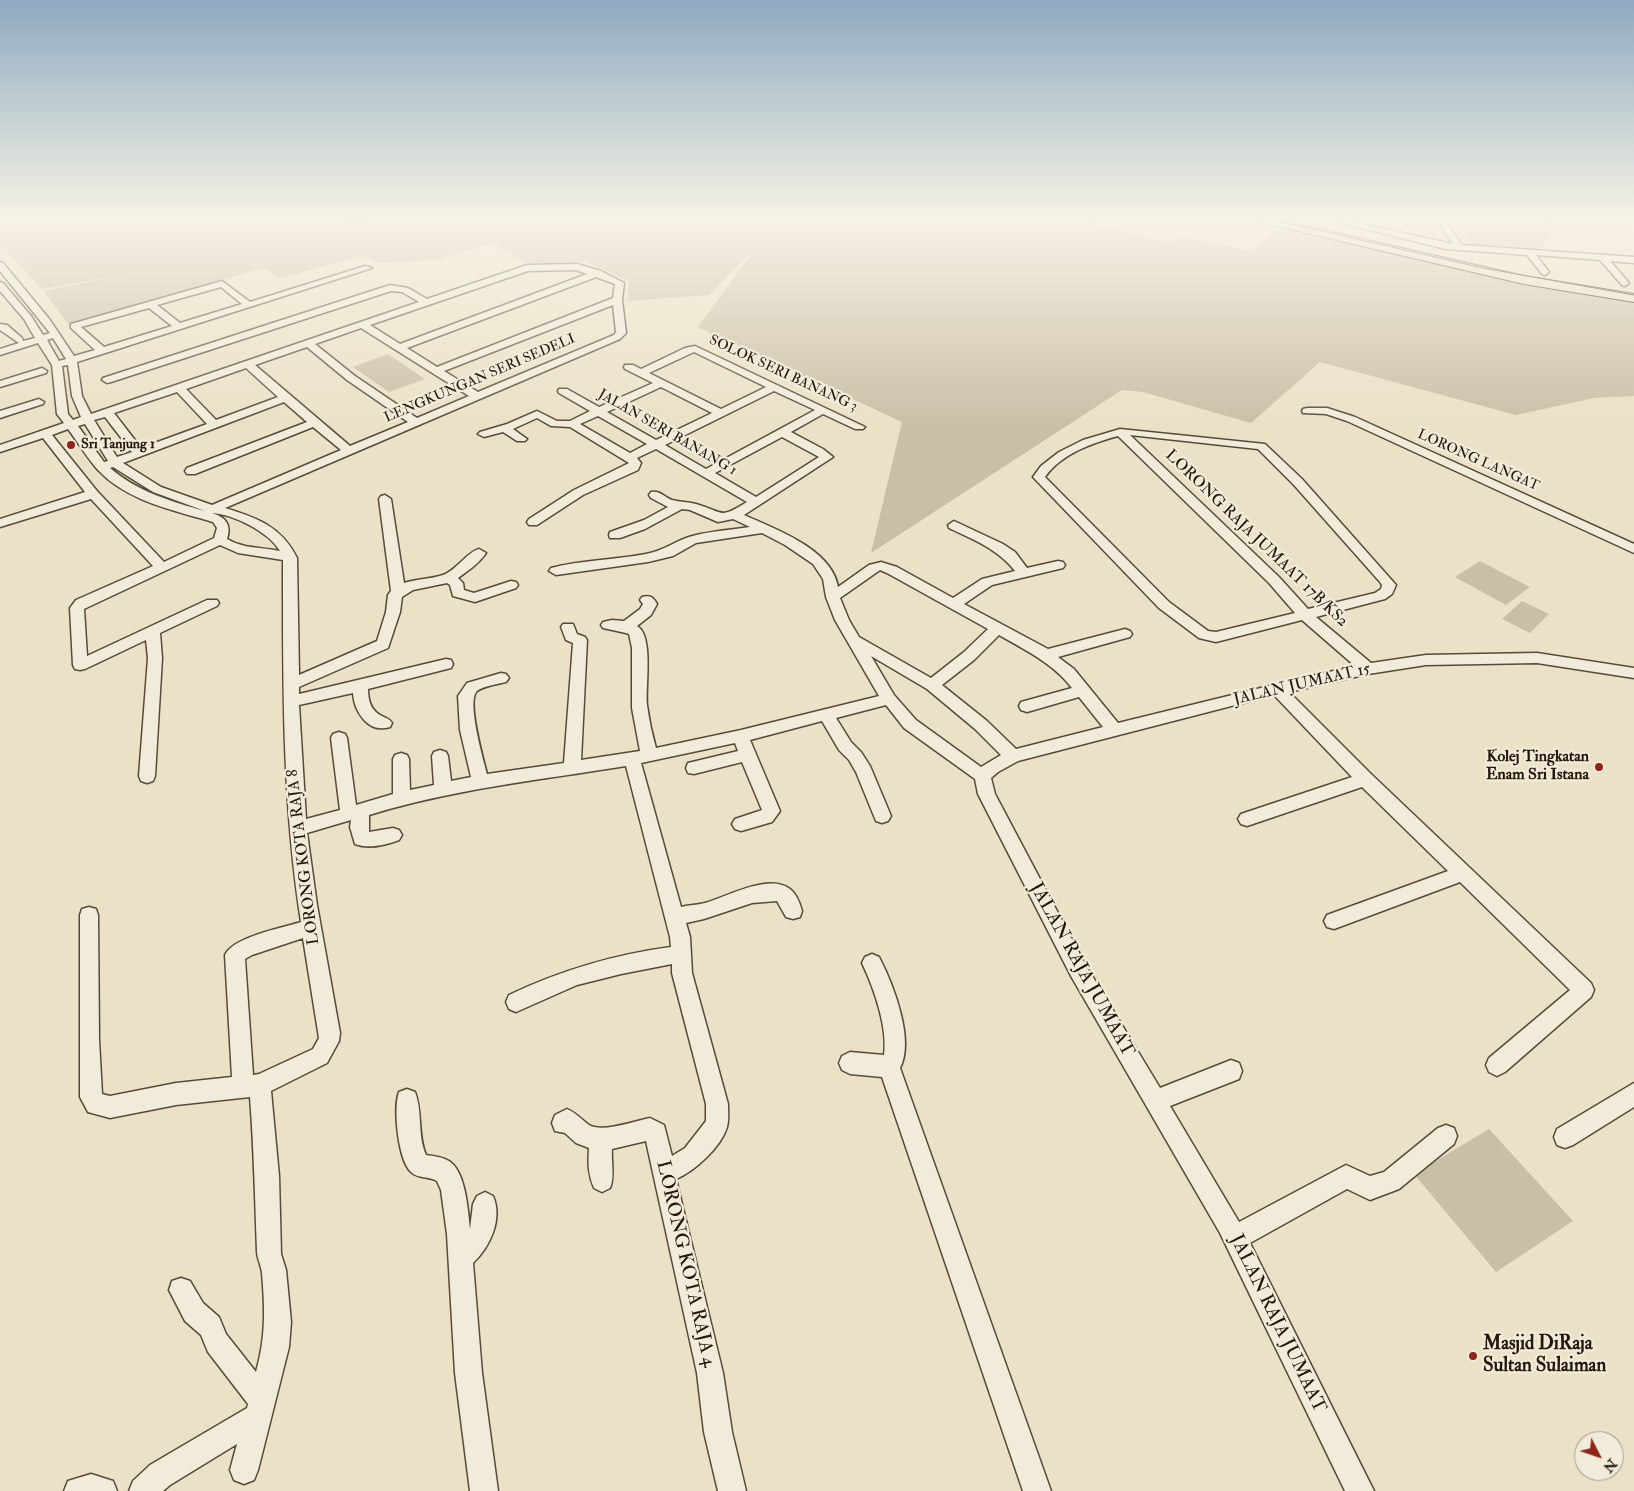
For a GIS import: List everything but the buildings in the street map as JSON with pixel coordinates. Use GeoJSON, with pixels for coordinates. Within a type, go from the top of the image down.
{"type":"FeatureCollection","features":[{"type":"Feature","properties":{"kind":"highway"},"geometry":{"type":"LineString","coordinates":[[1576,289],[1634,298]]}},
{"type":"Feature","properties":{"kind":"street"},"geometry":{"type":"LineString","coordinates":[[18,289],[55,335],[72,360],[78,397],[88,419],[115,462],[141,481],[207,512],[222,523],[223,528],[220,540],[202,550],[160,566],[81,603],[77,608],[80,665],[212,603]]}},
{"type":"Feature","properties":{"kind":"street"},"geometry":{"type":"LineString","coordinates":[[102,351],[74,326],[206,289]]}},
{"type":"Feature","properties":{"kind":"street"},"geometry":{"type":"LineString","coordinates":[[228,289],[249,305]]}},
{"type":"Feature","properties":{"kind":"street"},"geometry":{"type":"LineString","coordinates":[[57,365],[302,289]]}},
{"type":"Feature","properties":{"kind":"street"},"geometry":{"type":"LineString","coordinates":[[107,380],[388,289]]}},
{"type":"Feature","properties":{"kind":"street"},"geometry":{"type":"LineString","coordinates":[[404,289],[427,303]]}},
{"type":"Feature","properties":{"kind":"street","name":"LENGKUNGAN SERI SEDELI"},"geometry":{"type":"LineString","coordinates":[[0,449],[468,289]]}},
{"type":"Feature","properties":{"kind":"street"},"geometry":{"type":"LineString","coordinates":[[398,348],[556,289]]}},
{"type":"Feature","properties":{"kind":"street","name":"LENGKUNGAN SERI SEDELI"},"geometry":{"type":"LineString","coordinates":[[207,512],[617,337],[621,333],[617,300],[619,289]]}},
{"type":"Feature","properties":{"kind":"street"},"geometry":{"type":"LineString","coordinates":[[22,294],[5,298],[42,339],[57,365],[63,414],[102,467],[119,482],[158,502],[238,516],[262,527],[281,543],[290,558]]}},
{"type":"Feature","properties":{"kind":"street"},"geometry":{"type":"LineString","coordinates":[[436,371],[617,300]]}},
{"type":"Feature","properties":{"kind":"street"},"geometry":{"type":"LineString","coordinates":[[150,304],[179,327]]}},
{"type":"Feature","properties":{"kind":"street"},"geometry":{"type":"LineString","coordinates":[[363,325],[476,396]]}},
{"type":"Feature","properties":{"kind":"street"},"geometry":{"type":"LineString","coordinates":[[0,327],[4,326],[19,340]]}},
{"type":"Feature","properties":{"kind":"street"},"geometry":{"type":"LineString","coordinates":[[0,352],[55,335]]}},
{"type":"Feature","properties":{"kind":"street"},"geometry":{"type":"LineString","coordinates":[[310,344],[351,378],[416,422]]}},
{"type":"Feature","properties":{"kind":"street","name":"SOLOK SERI BANANG 3"},"geometry":{"type":"LineString","coordinates":[[641,373],[688,350],[695,349],[859,427]]}},
{"type":"Feature","properties":{"kind":"street"},"geometry":{"type":"LineString","coordinates":[[248,364],[285,398],[349,451]]}},
{"type":"Feature","properties":{"kind":"street"},"geometry":{"type":"LineString","coordinates":[[629,366],[721,413]]}},
{"type":"Feature","properties":{"kind":"street"},"geometry":{"type":"LineString","coordinates":[[0,384],[42,371]]}},
{"type":"Feature","properties":{"kind":"street"},"geometry":{"type":"LineString","coordinates":[[484,434],[537,414],[555,424],[572,424],[661,382]]}},
{"type":"Feature","properties":{"kind":"street"},"geometry":{"type":"LineString","coordinates":[[630,458],[774,387]]}},
{"type":"Feature","properties":{"kind":"street"},"geometry":{"type":"LineString","coordinates":[[180,388],[214,425]]}},
{"type":"Feature","properties":{"kind":"street","name":"JALAN SERI BANANG 1"},"geometry":{"type":"LineString","coordinates":[[563,391],[756,502]]}},
{"type":"Feature","properties":{"kind":"street"},"geometry":{"type":"LineString","coordinates":[[102,467],[285,398]]}},
{"type":"Feature","properties":{"kind":"street"},"geometry":{"type":"LineString","coordinates":[[0,415],[39,402]]}},
{"type":"Feature","properties":{"kind":"street"},"geometry":{"type":"LineString","coordinates":[[707,473],[823,410]]}},
{"type":"Feature","properties":{"kind":"street","name":"LORONG LANGAT"},"geometry":{"type":"LineString","coordinates":[[1307,411],[1327,411],[1351,419],[1634,549]]}},
{"type":"Feature","properties":{"kind":"street"},"geometry":{"type":"LineString","coordinates":[[108,412],[139,453]]}},
{"type":"Feature","properties":{"kind":"street"},"geometry":{"type":"LineString","coordinates":[[191,471],[316,422]]}},
{"type":"Feature","properties":{"kind":"street"},"geometry":{"type":"LineString","coordinates":[[533,522],[552,511],[573,495],[634,467],[635,463],[630,458],[572,424]]}},
{"type":"Feature","properties":{"kind":"street"},"geometry":{"type":"LineString","coordinates":[[504,428],[521,439]]}},
{"type":"Feature","properties":{"kind":"street"},"geometry":{"type":"LineString","coordinates":[[655,496],[668,503],[693,507],[718,518],[735,515],[827,457],[826,454],[782,432]]}},
{"type":"Feature","properties":{"kind":"street"},"geometry":{"type":"LineString","coordinates":[[1120,432],[1250,444],[1266,449],[1298,482],[1389,585],[1387,590],[1380,596],[1216,637],[1204,635],[1164,605],[1038,477],[1045,468],[1074,448],[1091,440],[1120,432]]}},
{"type":"Feature","properties":{"kind":"street","name":"LORONG RAJA JUMAAT 17B/KS2"},"geometry":{"type":"LineString","coordinates":[[1120,432],[1267,574],[1304,614],[1368,669]]}},
{"type":"Feature","properties":{"kind":"street"},"geometry":{"type":"LineString","coordinates":[[45,434],[93,494],[160,566]]}},
{"type":"Feature","properties":{"kind":"street"},"geometry":{"type":"LineString","coordinates":[[0,523],[93,494]]}},
{"type":"Feature","properties":{"kind":"street"},"geometry":{"type":"LineString","coordinates":[[384,498],[398,592]]}},
{"type":"Feature","properties":{"kind":"street"},"geometry":{"type":"LineString","coordinates":[[615,535],[637,529],[660,519],[679,505]]}},
{"type":"Feature","properties":{"kind":"street"},"geometry":{"type":"LineString","coordinates":[[735,515],[790,542],[818,562],[830,579],[833,596],[842,620],[856,640],[889,699],[910,724],[982,776]]}},
{"type":"Feature","properties":{"kind":"street"},"geometry":{"type":"LineString","coordinates":[[954,525],[1010,555],[1024,573]]}},
{"type":"Feature","properties":{"kind":"street"},"geometry":{"type":"LineString","coordinates":[[556,571],[648,558],[668,553],[693,540],[764,529]]}},
{"type":"Feature","properties":{"kind":"street"},"geometry":{"type":"LineString","coordinates":[[220,540],[237,550],[280,554],[290,558]]}},
{"type":"Feature","properties":{"kind":"street"},"geometry":{"type":"LineString","coordinates":[[292,692],[384,644],[393,612],[395,595],[398,592],[409,586],[449,578],[470,563],[479,553]]}},
{"type":"Feature","properties":{"kind":"street","name":"LORONG KOTA RAJA 8"},"geometry":{"type":"LineString","coordinates":[[89,915],[91,1097],[96,1104],[110,1107],[176,1094],[252,1086],[320,1056],[329,1041],[330,1033],[311,927],[298,828],[292,741],[290,558]]}},
{"type":"Feature","properties":{"kind":"street"},"geometry":{"type":"LineString","coordinates":[[953,604],[987,582],[1058,565]]}},
{"type":"Feature","properties":{"kind":"street"},"geometry":{"type":"LineString","coordinates":[[833,596],[868,572],[881,566],[892,570],[1046,655],[1068,673],[1084,690],[1115,731]]}},
{"type":"Feature","properties":{"kind":"street"},"geometry":{"type":"LineString","coordinates":[[449,578],[456,583],[458,593],[475,598],[511,585]]}},
{"type":"Feature","properties":{"kind":"street"},"geometry":{"type":"LineString","coordinates":[[626,627],[646,612],[650,604],[647,600]]}},
{"type":"Feature","properties":{"kind":"street"},"geometry":{"type":"LineString","coordinates":[[608,625],[619,624],[635,631],[639,640],[640,757],[674,917],[680,937],[682,973],[717,1104],[717,1124],[693,1156],[674,1168],[663,1172]]}},
{"type":"Feature","properties":{"kind":"street"},"geometry":{"type":"LineString","coordinates":[[568,627],[571,637],[580,640],[572,768]]}},
{"type":"Feature","properties":{"kind":"street"},"geometry":{"type":"LineString","coordinates":[[932,685],[969,656],[997,628]]}},
{"type":"Feature","properties":{"kind":"street"},"geometry":{"type":"LineString","coordinates":[[147,776],[155,658],[153,631]]}},
{"type":"Feature","properties":{"kind":"street"},"geometry":{"type":"LineString","coordinates":[[1046,655],[1125,634]]}},
{"type":"Feature","properties":{"kind":"street"},"geometry":{"type":"LineString","coordinates":[[856,640],[932,685],[981,725],[1013,756]]}},
{"type":"Feature","properties":{"kind":"street","name":"JALAN JUMAAT 15"},"geometry":{"type":"LineString","coordinates":[[982,776],[992,767],[1013,756],[1277,689],[1368,669],[1426,660],[1537,658],[1634,673]]}},
{"type":"Feature","properties":{"kind":"street"},"geometry":{"type":"LineString","coordinates":[[292,692],[360,686],[446,664]]}},
{"type":"Feature","properties":{"kind":"street"},"geometry":{"type":"LineString","coordinates":[[482,782],[468,730],[466,696],[472,687],[501,678]]}},
{"type":"Feature","properties":{"kind":"street"},"geometry":{"type":"LineString","coordinates":[[360,686],[360,700],[364,711],[376,721],[384,723]]}},
{"type":"Feature","properties":{"kind":"street"},"geometry":{"type":"LineString","coordinates":[[1277,689],[1364,779],[1584,990],[1497,1065]]}},
{"type":"Feature","properties":{"kind":"street"},"geometry":{"type":"LineString","coordinates":[[1028,706],[1084,690]]}},
{"type":"Feature","properties":{"kind":"street"},"geometry":{"type":"LineString","coordinates":[[694,768],[744,745],[889,699]]}},
{"type":"Feature","properties":{"kind":"street"},"geometry":{"type":"LineString","coordinates":[[834,718],[845,746],[855,756],[864,771],[882,816]]}},
{"type":"Feature","properties":{"kind":"street"},"geometry":{"type":"LineString","coordinates":[[340,738],[361,839],[393,835]]}},
{"type":"Feature","properties":{"kind":"street"},"geometry":{"type":"LineString","coordinates":[[298,828],[402,798],[482,782],[640,757],[744,745]]}},
{"type":"Feature","properties":{"kind":"street"},"geometry":{"type":"LineString","coordinates":[[741,824],[766,817],[771,811],[744,745]]}},
{"type":"Feature","properties":{"kind":"street"},"geometry":{"type":"LineString","coordinates":[[440,756],[443,790]]}},
{"type":"Feature","properties":{"kind":"street"},"geometry":{"type":"LineString","coordinates":[[401,759],[402,798]]}},
{"type":"Feature","properties":{"kind":"street","name":"JALAN RAJA JUMAAT"},"geometry":{"type":"LineString","coordinates":[[982,776],[987,794],[1078,970],[1234,1238],[1360,1491]]}},
{"type":"Feature","properties":{"kind":"street"},"geometry":{"type":"LineString","coordinates":[[1247,819],[1364,779]]}},
{"type":"Feature","properties":{"kind":"street"},"geometry":{"type":"LineString","coordinates":[[1334,921],[1463,873]]}},
{"type":"Feature","properties":{"kind":"street"},"geometry":{"type":"LineString","coordinates":[[674,917],[704,911],[757,894],[773,892],[782,894],[789,899],[793,911]]}},
{"type":"Feature","properties":{"kind":"street"},"geometry":{"type":"LineString","coordinates":[[244,1470],[276,1347],[278,1322],[274,1270],[269,1254],[267,1176],[252,1086],[236,955],[246,948],[311,927]]}},
{"type":"Feature","properties":{"kind":"street"},"geometry":{"type":"LineString","coordinates":[[516,1002],[560,981],[592,971],[627,962],[680,954]]}},
{"type":"Feature","properties":{"kind":"street"},"geometry":{"type":"LineString","coordinates":[[872,963],[882,983],[896,1044],[890,1067],[1037,1491]]}},
{"type":"Feature","properties":{"kind":"street"},"geometry":{"type":"LineString","coordinates":[[850,1063],[890,1067]]}},
{"type":"Feature","properties":{"kind":"street"},"geometry":{"type":"LineString","coordinates":[[1155,1101],[1231,1071]]}},
{"type":"Feature","properties":{"kind":"street"},"geometry":{"type":"LineString","coordinates":[[1566,1137],[1634,1094]]}},
{"type":"Feature","properties":{"kind":"street"},"geometry":{"type":"LineString","coordinates":[[407,1100],[414,1155],[418,1164],[425,1167],[437,1166],[443,1170],[453,1190],[462,1257],[465,1332],[474,1423],[484,1491]]}},
{"type":"Feature","properties":{"kind":"street"},"geometry":{"type":"LineString","coordinates":[[563,1122],[567,1120],[584,1135],[601,1140],[599,1166],[602,1180]]}},
{"type":"Feature","properties":{"kind":"street","name":"LORONG KOTA RAJA 4"},"geometry":{"type":"LineString","coordinates":[[601,1140],[650,1129],[656,1133],[663,1172],[710,1373],[718,1432],[732,1491]]}},
{"type":"Feature","properties":{"kind":"street"},"geometry":{"type":"LineString","coordinates":[[1234,1238],[1346,1177],[1370,1188],[1391,1181],[1446,1136]]}},
{"type":"Feature","properties":{"kind":"street"},"geometry":{"type":"LineString","coordinates":[[462,1257],[477,1244],[484,1226],[485,1204]]}},
{"type":"Feature","properties":{"kind":"street"},"geometry":{"type":"LineString","coordinates":[[180,1290],[194,1312],[210,1326],[217,1343],[259,1408]]}},
{"type":"Feature","properties":{"kind":"street"},"geometry":{"type":"LineString","coordinates":[[143,1491],[155,1478],[259,1408]]}},
{"type":"Feature","properties":{"kind":"street"},"geometry":{"type":"LineString","coordinates":[[78,1491],[91,1488],[103,1491]]}},
{"type":"Feature","properties":{"kind":"shaded area"},"geometry":{"type":"Polygon","coordinates":[[[56,289],[193,289],[69,325],[44,291],[56,289]]]}},
{"type":"Feature","properties":{"kind":"shaded area"},"geometry":{"type":"Polygon","coordinates":[[[629,289],[715,289],[709,295],[628,301],[629,289]]]}},
{"type":"Feature","properties":{"kind":"shaded area"},"geometry":{"type":"Polygon","coordinates":[[[726,289],[1564,289],[1634,301],[1634,396],[1594,398],[1516,415],[1320,362],[1251,423],[1143,392],[1122,390],[871,553],[902,422],[698,327],[726,289]]]}},
{"type":"Feature","properties":{"kind":"shaded area"},"geometry":{"type":"Polygon","coordinates":[[[388,354],[425,379],[389,392],[353,367],[388,354]]]}},
{"type":"Feature","properties":{"kind":"shaded area"},"geometry":{"type":"Polygon","coordinates":[[[1480,561],[1530,587],[1506,605],[1455,577],[1480,561]]]}},
{"type":"Feature","properties":{"kind":"shaded area"},"geometry":{"type":"Polygon","coordinates":[[[1522,601],[1549,614],[1530,633],[1502,619],[1522,601]]]}},
{"type":"Feature","properties":{"kind":"shaded area"},"geometry":{"type":"Polygon","coordinates":[[[1489,1129],[1573,1221],[1496,1272],[1414,1174],[1489,1129]]]}},
{"type":"Feature","properties":{"kind":"tram line"},"geometry":{"type":"LineString","coordinates":[[1598,289],[1634,295]]}},
{"type":"Feature","properties":{"kind":"place","name":"Sri Tanjung 1"},"geometry":{"type":"Point","coordinates":[71,445]}},
{"type":"Feature","properties":{"kind":"place","name":"Kolej Tingkatan Enam Sri Istana"},"geometry":{"type":"Point","coordinates":[1599,767]}},
{"type":"Feature","properties":{"kind":"place","name":"Masjid DiRaja Sultan Sulaiman"},"geometry":{"type":"Point","coordinates":[1473,1356]}}]}
